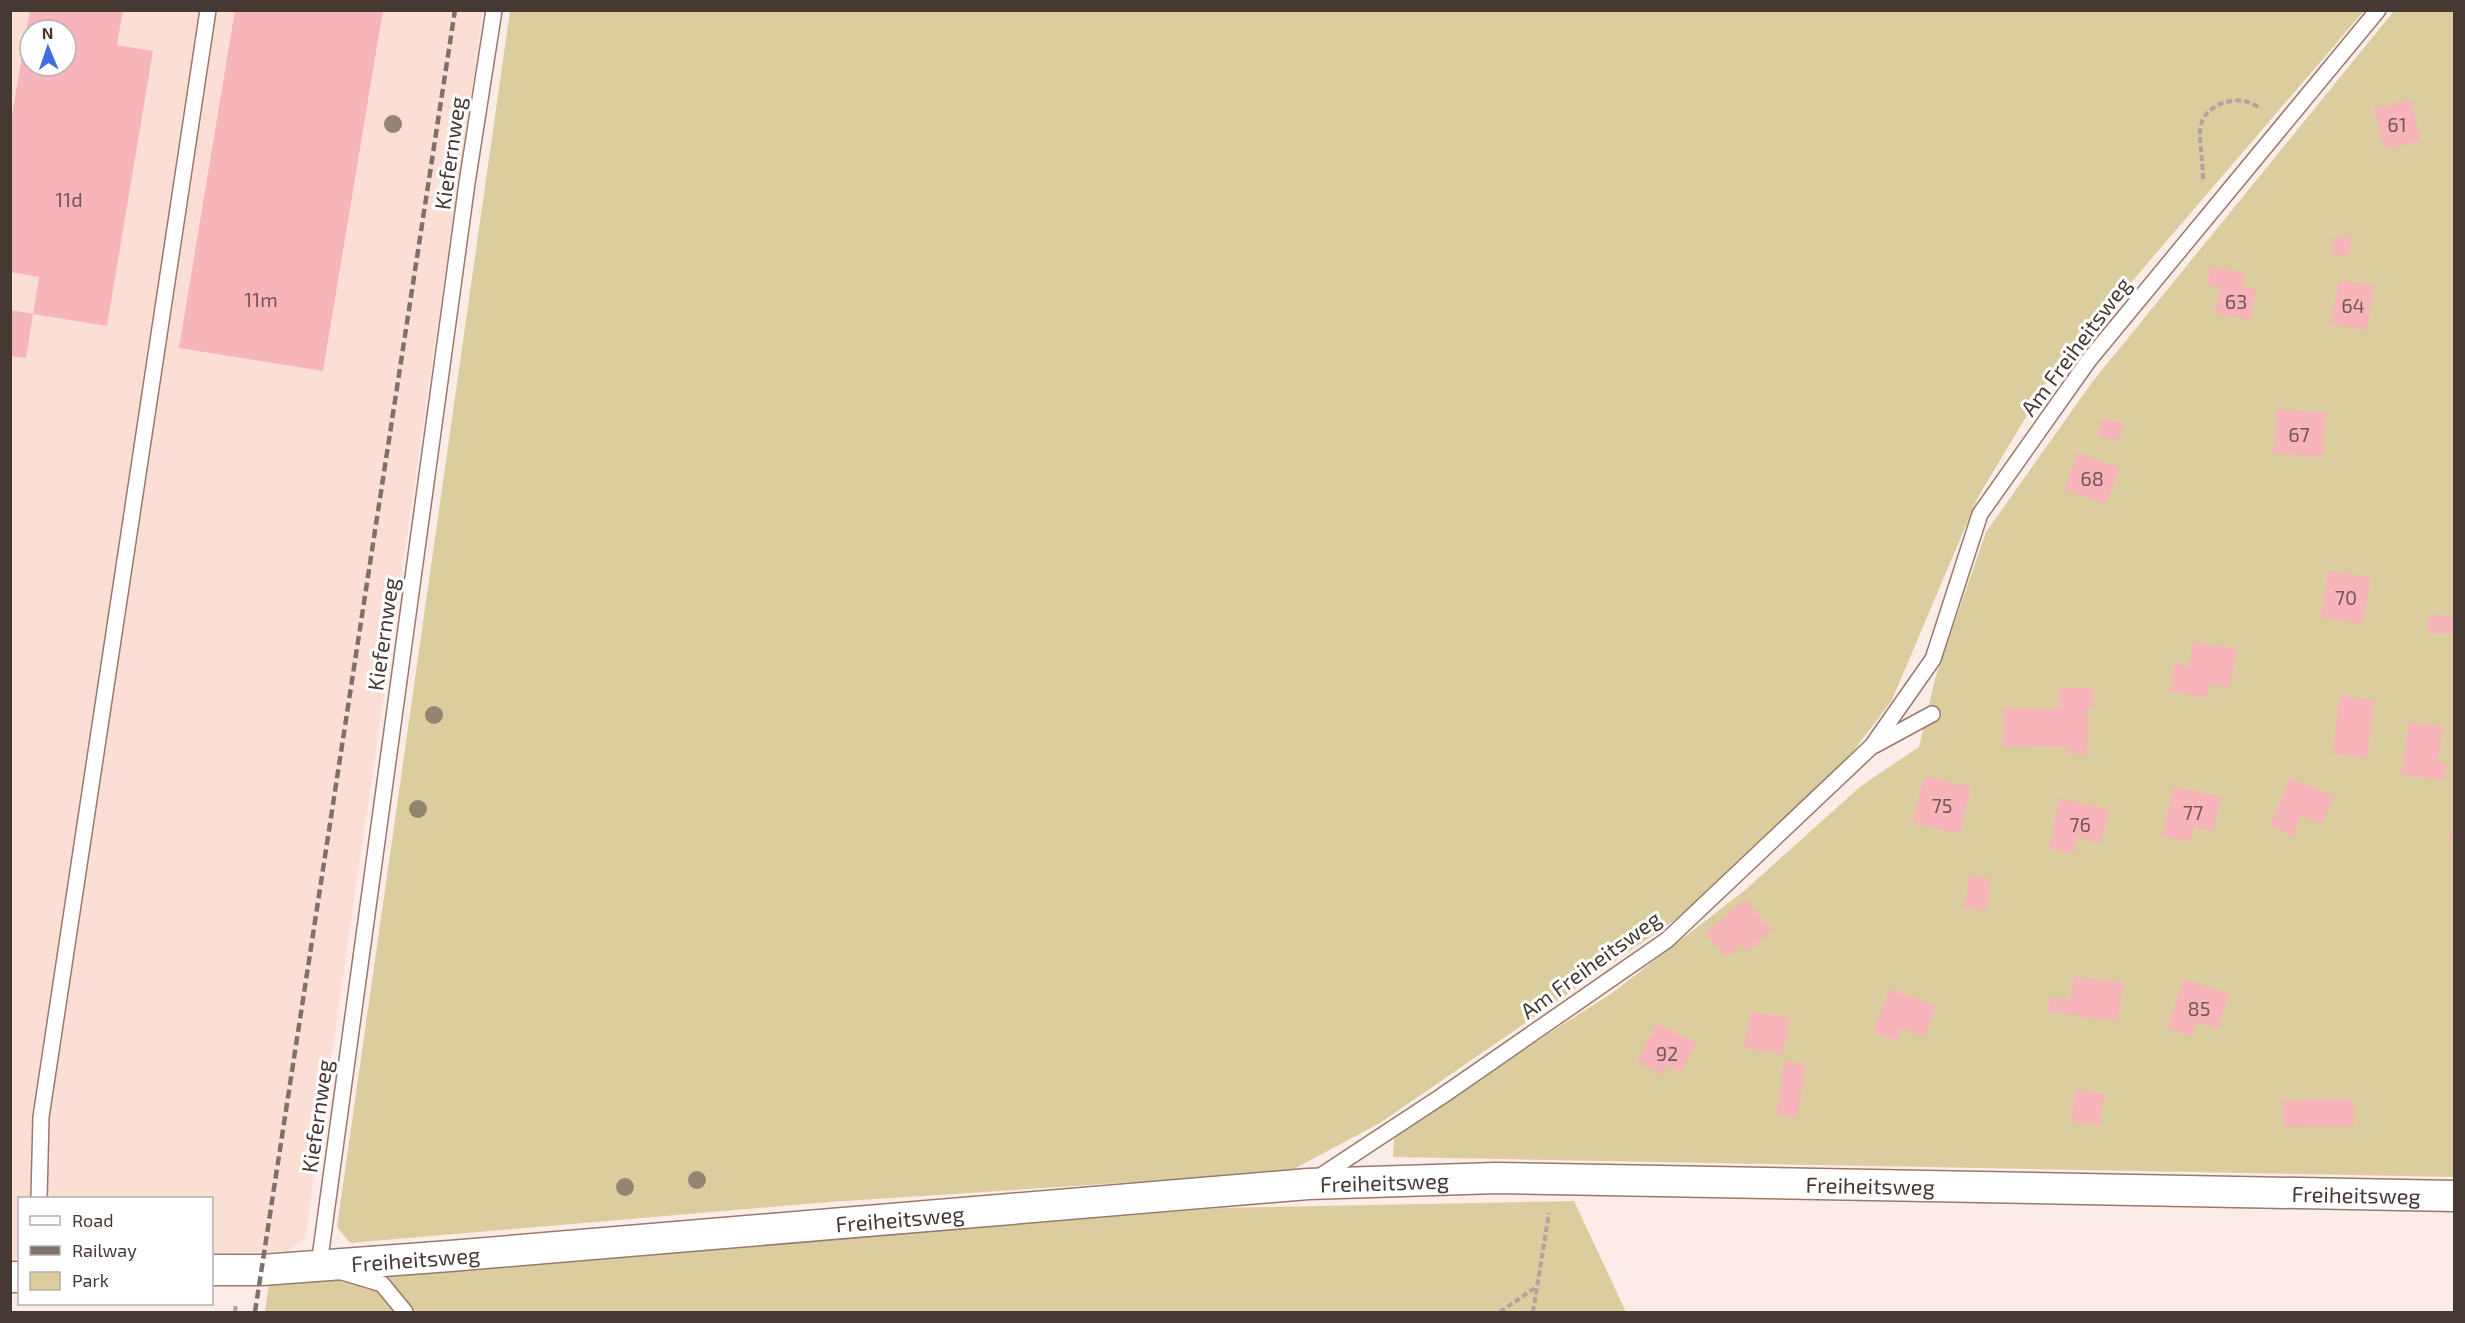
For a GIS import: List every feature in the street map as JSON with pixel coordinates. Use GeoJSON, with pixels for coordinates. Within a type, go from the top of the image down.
{"type":"FeatureCollection","features":[{"type":"Feature","properties":{"kind":"street","name":"Freiheitsweg"},"geometry":{"type":"LineString","coordinates":[[213,1270],[262,1270],[450,1256],[1308,1184],[1496,1179],[2454,1196]]}},
{"type":"Feature","properties":{"kind":"lane"},"geometry":{"type":"LineString","coordinates":[[39,1197],[41,1117],[208,10]]}},
{"type":"Feature","properties":{"kind":"lane","name":"Kiefernweg"},"geometry":{"type":"LineString","coordinates":[[318,1265],[461,230],[494,10]]}},
{"type":"Feature","properties":{"kind":"lane","name":"Am Freiheitsweg"},"geometry":{"type":"LineString","coordinates":[[1308,1184],[1442,1096],[1666,940],[1872,746],[1933,659],[1980,514],[2089,360],[2378,10]]}},
{"type":"Feature","properties":{"kind":"lane","name":"Am Freiheitsweg"},"geometry":{"type":"LineString","coordinates":[[1872,746],[1932,714]]}},
{"type":"Feature","properties":{"kind":"lane","name":"Freiheitsweg"},"geometry":{"type":"LineString","coordinates":[[318,1265],[382,1284],[405,1312]]}},
{"type":"Feature","properties":{"kind":"path"},"geometry":{"type":"LineString","coordinates":[[2202,222],[2203,154],[2200,130],[2204,115],[2219,103],[2244,101],[2268,110],[2283,124]]}},
{"type":"Feature","properties":{"kind":"path"},"geometry":{"type":"LineString","coordinates":[[1533,1312],[1555,1180]]}},
{"type":"Feature","properties":{"kind":"path"},"geometry":{"type":"LineString","coordinates":[[1500,1312],[1537,1286]]}},
{"type":"Feature","properties":{"kind":"shaded area"},"geometry":{"type":"Polygon","coordinates":[[[10,11],[483,11],[305,1239],[287,1251],[213,1253],[213,1197],[18,1197],[18,1258],[11,1259],[10,11]]]}},
{"type":"Feature","properties":{"kind":"green space"},"geometry":{"type":"Polygon","coordinates":[[[510,11],[2364,11],[2049,378],[1977,499],[1892,700],[1833,778],[1679,917],[1380,1123],[1288,1172],[829,1202],[350,1243],[337,1227],[510,11]]]}},
{"type":"Feature","properties":{"kind":"green space"},"geometry":{"type":"Polygon","coordinates":[[[2394,11],[2454,11],[2454,1177],[1393,1157],[1394,1139],[1413,1120],[1612,993],[1744,891],[1861,786],[1919,747],[1935,679],[1986,532],[2093,381],[2394,11]]]}},
{"type":"Feature","properties":{"kind":"green space"},"geometry":{"type":"Polygon","coordinates":[[[1574,1201],[1626,1312],[265,1312],[269,1283],[1222,1208],[1574,1201]]]}},
{"type":"Feature","properties":{"kind":"building"},"geometry":{"type":"Polygon","coordinates":[[[30,10],[123,10],[117,45],[153,51],[107,326],[33,314],[39,277],[10,272],[10,126],[18,78],[78,78],[78,18],[29,18],[30,10]]]}},
{"type":"Feature","properties":{"kind":"building"},"geometry":{"type":"Polygon","coordinates":[[[235,10],[383,10],[323,371],[179,348],[235,10]]]}},
{"type":"Feature","properties":{"kind":"building"},"geometry":{"type":"Polygon","coordinates":[[[2411,100],[2421,141],[2384,149],[2374,108],[2411,100]]]}},
{"type":"Feature","properties":{"kind":"building"},"geometry":{"type":"Polygon","coordinates":[[[2334,236],[2351,238],[2349,256],[2332,254],[2334,236]]]}},
{"type":"Feature","properties":{"kind":"building"},"geometry":{"type":"Polygon","coordinates":[[[2211,266],[2245,273],[2242,287],[2256,289],[2250,320],[2215,313],[2220,288],[2207,285],[2211,266]]]}},
{"type":"Feature","properties":{"kind":"building"},"geometry":{"type":"Polygon","coordinates":[[[2339,280],[2374,286],[2367,330],[2331,324],[2339,280]]]}},
{"type":"Feature","properties":{"kind":"building"},"geometry":{"type":"Polygon","coordinates":[[[10,310],[33,314],[26,358],[10,356],[10,310]]]}},
{"type":"Feature","properties":{"kind":"building"},"geometry":{"type":"Polygon","coordinates":[[[2277,409],[2326,413],[2322,457],[2273,454],[2277,409]]]}},
{"type":"Feature","properties":{"kind":"building"},"geometry":{"type":"Polygon","coordinates":[[[2102,418],[2123,423],[2119,441],[2097,436],[2102,418]]]}},
{"type":"Feature","properties":{"kind":"building"},"geometry":{"type":"Polygon","coordinates":[[[2078,453],[2120,468],[2106,504],[2064,489],[2078,453]]]}},
{"type":"Feature","properties":{"kind":"building"},"geometry":{"type":"Polygon","coordinates":[[[2329,570],[2371,578],[2362,625],[2320,617],[2329,570]]]}},
{"type":"Feature","properties":{"kind":"building"},"geometry":{"type":"Polygon","coordinates":[[[2429,615],[2454,616],[2454,633],[2428,633],[2429,615]]]}},
{"type":"Feature","properties":{"kind":"building"},"geometry":{"type":"Polygon","coordinates":[[[2193,642],[2237,649],[2229,688],[2210,684],[2207,698],[2170,691],[2175,663],[2189,666],[2193,642]]]}},
{"type":"Feature","properties":{"kind":"building"},"geometry":{"type":"Polygon","coordinates":[[[2060,688],[2093,688],[2093,708],[2088,708],[2087,754],[2067,754],[2067,747],[2002,746],[2003,708],[2059,709],[2060,688]]]}},
{"type":"Feature","properties":{"kind":"building"},"geometry":{"type":"Polygon","coordinates":[[[2339,696],[2374,700],[2367,758],[2333,754],[2339,696]]]}},
{"type":"Feature","properties":{"kind":"building"},"geometry":{"type":"Polygon","coordinates":[[[2409,722],[2443,727],[2437,762],[2446,764],[2444,781],[2401,774],[2409,722]]]}},
{"type":"Feature","properties":{"kind":"building"},"geometry":{"type":"Polygon","coordinates":[[[1924,776],[1971,787],[1960,834],[1913,823],[1924,776]]]}},
{"type":"Feature","properties":{"kind":"building"},"geometry":{"type":"Polygon","coordinates":[[[2290,778],[2334,796],[2322,824],[2301,815],[2293,836],[2270,826],[2290,778]]]}},
{"type":"Feature","properties":{"kind":"building"},"geometry":{"type":"Polygon","coordinates":[[[2174,786],[2221,797],[2213,831],[2194,827],[2190,842],[2162,836],[2174,786]]]}},
{"type":"Feature","properties":{"kind":"building"},"geometry":{"type":"Polygon","coordinates":[[[2060,798],[2109,810],[2101,843],[2077,837],[2073,854],[2048,848],[2060,798]]]}},
{"type":"Feature","properties":{"kind":"building"},"geometry":{"type":"Polygon","coordinates":[[[2454,825],[2454,843],[2448,841],[2454,825]]]}},
{"type":"Feature","properties":{"kind":"building"},"geometry":{"type":"Polygon","coordinates":[[[1970,875],[1991,879],[1986,911],[1964,907],[1970,875]]]}},
{"type":"Feature","properties":{"kind":"building"},"geometry":{"type":"Polygon","coordinates":[[[1745,899],[1772,930],[1748,951],[1742,944],[1726,957],[1706,933],[1745,899]]]}},
{"type":"Feature","properties":{"kind":"building"},"geometry":{"type":"Polygon","coordinates":[[[2074,976],[2123,983],[2118,1022],[2048,1011],[2050,997],[2070,1000],[2074,976]]]}},
{"type":"Feature","properties":{"kind":"building"},"geometry":{"type":"Polygon","coordinates":[[[2183,979],[2229,994],[2218,1029],[2196,1022],[2192,1036],[2168,1028],[2183,979]]]}},
{"type":"Feature","properties":{"kind":"building"},"geometry":{"type":"Polygon","coordinates":[[[1890,989],[1936,1006],[1924,1037],[1902,1028],[1897,1041],[1873,1032],[1890,989]]]}},
{"type":"Feature","properties":{"kind":"building"},"geometry":{"type":"Polygon","coordinates":[[[1751,1011],[1790,1018],[1782,1055],[1743,1047],[1751,1011]]]}},
{"type":"Feature","properties":{"kind":"building"},"geometry":{"type":"Polygon","coordinates":[[[1657,1023],[1696,1043],[1681,1073],[1667,1066],[1663,1075],[1637,1062],[1657,1023]]]}},
{"type":"Feature","properties":{"kind":"building"},"geometry":{"type":"Polygon","coordinates":[[[1784,1061],[1806,1065],[1797,1118],[1776,1115],[1784,1061]]]}},
{"type":"Feature","properties":{"kind":"building"},"geometry":{"type":"Polygon","coordinates":[[[2076,1089],[2105,1094],[2099,1126],[2071,1121],[2076,1089]]]}},
{"type":"Feature","properties":{"kind":"building"},"geometry":{"type":"Polygon","coordinates":[[[2354,1099],[2354,1126],[2284,1127],[2283,1100],[2354,1099]]]}},
{"type":"Feature","properties":{"kind":"railway"},"geometry":{"type":"LineString","coordinates":[[255,1312],[455,10]]}}]}
